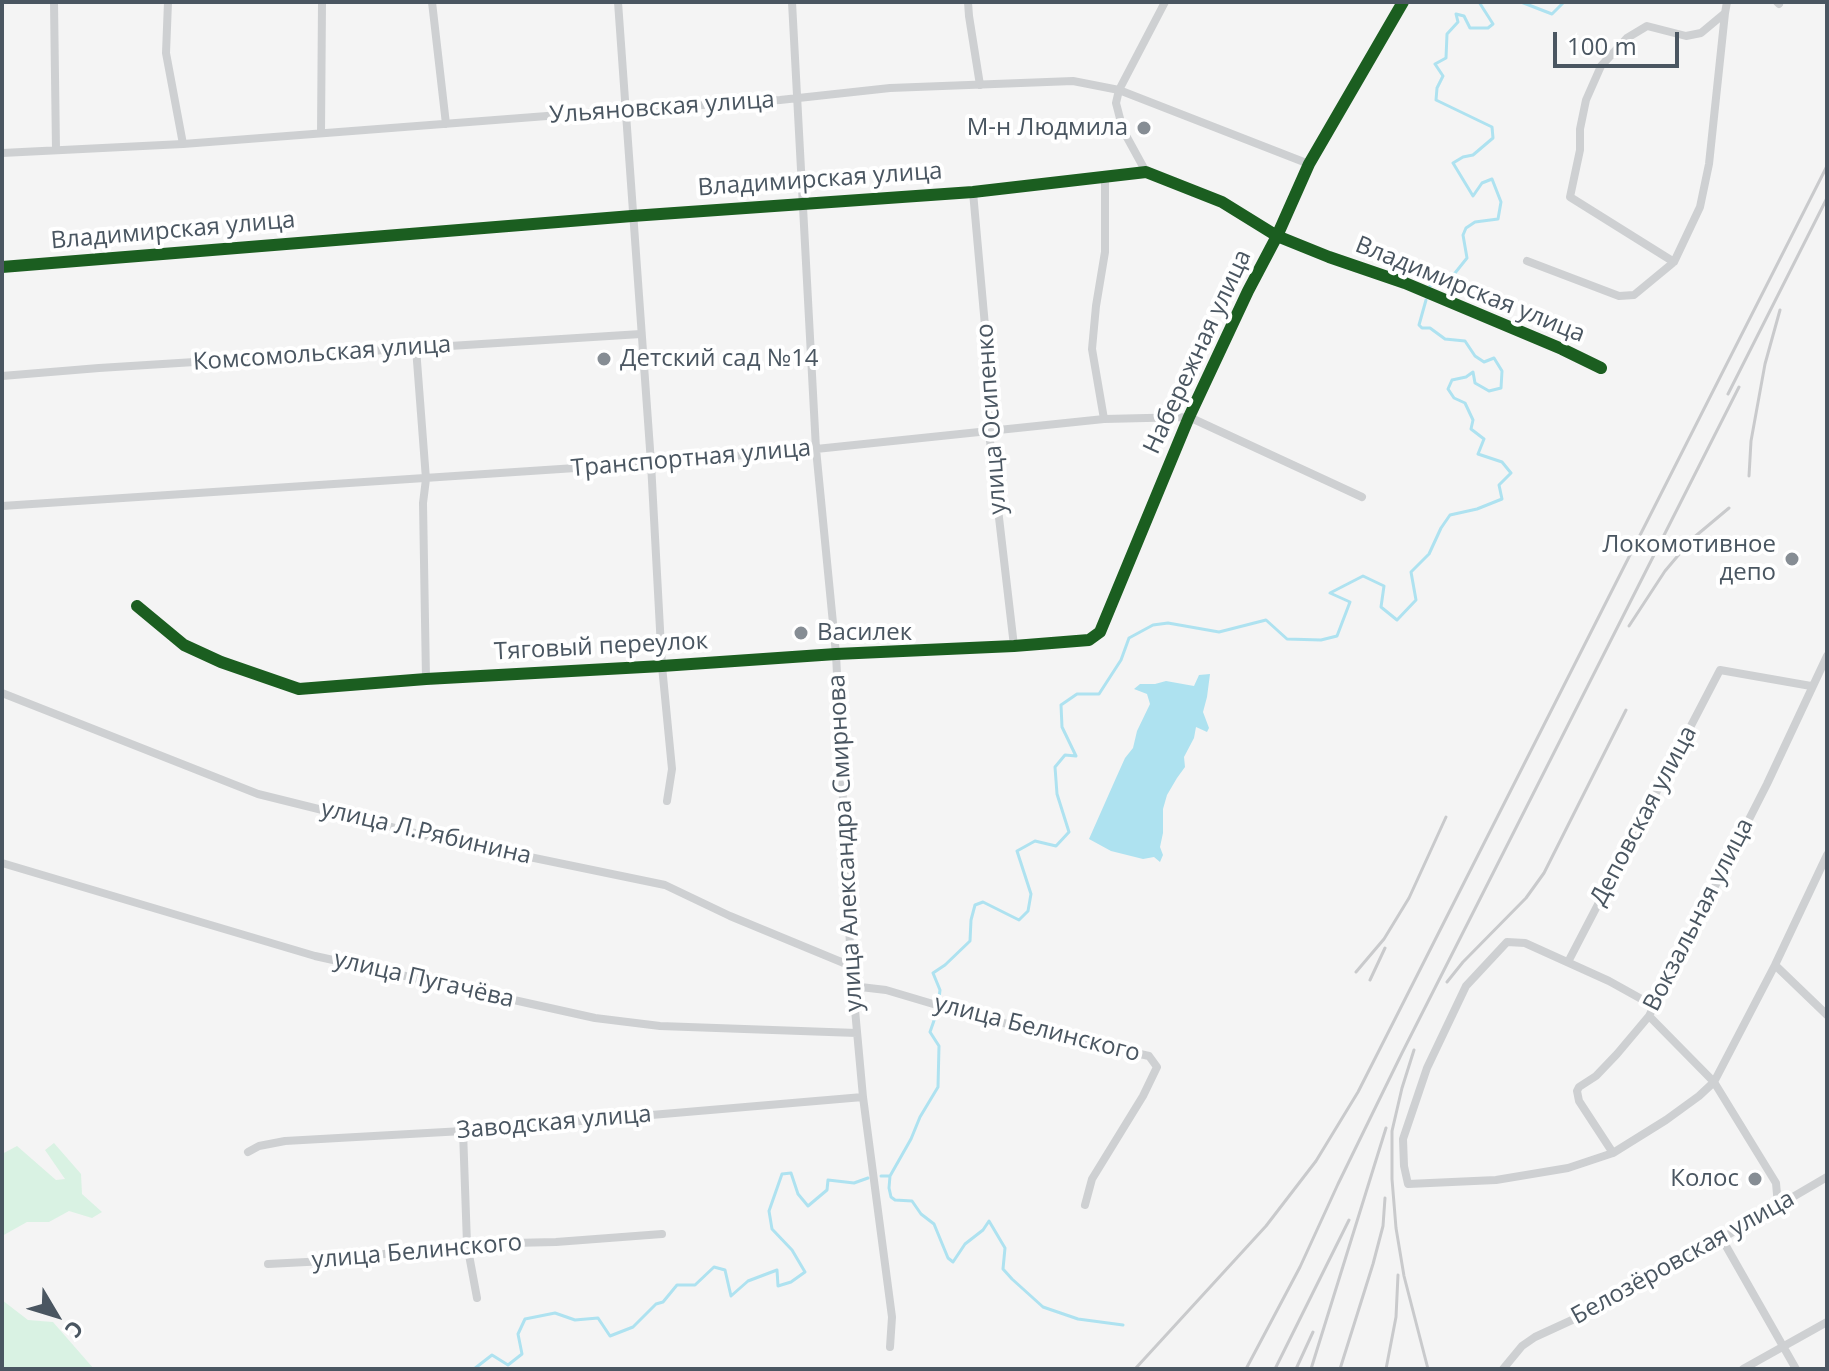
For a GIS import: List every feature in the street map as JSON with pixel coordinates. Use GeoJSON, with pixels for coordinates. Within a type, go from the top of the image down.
{"type":"FeatureCollection","features":[{"type":"Feature","properties":{"kind":"street"},"geometry":{"type":"LineString","coordinates":[[54,2],[56,150]]}},
{"type":"Feature","properties":{"kind":"street"},"geometry":{"type":"LineString","coordinates":[[168,2],[166,53],[183,144]]}},
{"type":"Feature","properties":{"kind":"street"},"geometry":{"type":"LineString","coordinates":[[321,133],[322,2]]}},
{"type":"Feature","properties":{"kind":"street"},"geometry":{"type":"LineString","coordinates":[[432,2],[446,124]]}},
{"type":"Feature","properties":{"kind":"street"},"geometry":{"type":"LineString","coordinates":[[618,2],[651,463],[662,666],[672,769],[667,801]]}},
{"type":"Feature","properties":{"kind":"street","name":"улица Александра Смирнова"},"geometry":{"type":"LineString","coordinates":[[792,2],[816,449],[836,654],[852,986],[892,1317],[890,1347]]}},
{"type":"Feature","properties":{"kind":"street"},"geometry":{"type":"LineString","coordinates":[[968,2],[980,85]]}},
{"type":"Feature","properties":{"kind":"street"},"geometry":{"type":"LineString","coordinates":[[1146,172],[1123,130],[1116,103],[1119,90],[1165,2]]}},
{"type":"Feature","properties":{"kind":"street","name":"Набережная улица"},"geometry":{"type":"LineString","coordinates":[[1089,640],[1100,632],[1189,417],[1309,164],[1403,2]]}},
{"type":"Feature","properties":{"kind":"street"},"geometry":{"type":"LineString","coordinates":[[1527,261],[1619,296],[1634,295],[1674,262],[1700,207],[1709,164],[1727,2]]}},
{"type":"Feature","properties":{"kind":"street"},"geometry":{"type":"LineString","coordinates":[[1674,262],[1570,197],[1580,150],[1580,129],[1586,100],[1601,66],[1627,38],[1647,26],[1686,36],[1701,33],[1725,13]]}},
{"type":"Feature","properties":{"kind":"street","name":"Ульяновская улица"},"geometry":{"type":"LineString","coordinates":[[2,153],[183,144],[798,98],[890,88],[1073,81],[1119,90],[1309,164]]}},
{"type":"Feature","properties":{"kind":"street","name":"Владимирская улица"},"geometry":{"type":"LineString","coordinates":[[2,267],[973,192],[1146,172],[1222,202],[1277,236],[1405,283],[1601,368]]}},
{"type":"Feature","properties":{"kind":"street"},"geometry":{"type":"LineString","coordinates":[[1104,419],[1092,349],[1105,252],[1105,177]]}},
{"type":"Feature","properties":{"kind":"street","name":"улица Осипенко"},"geometry":{"type":"LineString","coordinates":[[973,192],[986,337],[989,432],[1014,646]]}},
{"type":"Feature","properties":{"kind":"street","name":"Комсомольская улица"},"geometry":{"type":"LineString","coordinates":[[2,376],[641,334]]}},
{"type":"Feature","properties":{"kind":"street"},"geometry":{"type":"LineString","coordinates":[[416,348],[426,479],[423,503],[426,679]]}},
{"type":"Feature","properties":{"kind":"street","name":"Транспортная улица"},"geometry":{"type":"LineString","coordinates":[[2,506],[651,463],[1104,419],[1189,417],[1362,497]]}},
{"type":"Feature","properties":{"kind":"street","name":"Тяговый переулок"},"geometry":{"type":"LineString","coordinates":[[137,606],[184,645],[221,662],[299,689],[1089,640]]}},
{"type":"Feature","properties":{"kind":"street","name":"Вокзальная улица"},"geometry":{"type":"LineString","coordinates":[[1613,1153],[1579,1101],[1577,1091],[1596,1076],[1649,1016],[1767,784],[1827,656]]}},
{"type":"Feature","properties":{"kind":"street","name":"Деповская улица"},"geometry":{"type":"LineString","coordinates":[[1568,962],[1720,670],[1811,686]]}},
{"type":"Feature","properties":{"kind":"street","name":"улица Л.Рябинина"},"geometry":{"type":"LineString","coordinates":[[2,693],[258,794],[423,835],[665,885],[730,916],[851,966]]}},
{"type":"Feature","properties":{"kind":"street"},"geometry":{"type":"LineString","coordinates":[[1654,1006],[1609,981],[1525,943],[1507,942],[1466,986],[1427,1068],[1403,1139],[1408,1184],[1496,1180],[1568,1168],[1613,1153],[1666,1120],[1714,1082],[1823,873],[1827,855]]}},
{"type":"Feature","properties":{"kind":"street","name":"улица Пугачёва"},"geometry":{"type":"LineString","coordinates":[[2,863],[315,956],[595,1018],[660,1026],[857,1033]]}},
{"type":"Feature","properties":{"kind":"street"},"geometry":{"type":"LineString","coordinates":[[1775,965],[1827,1015]]}},
{"type":"Feature","properties":{"kind":"street","name":"улица Белинского"},"geometry":{"type":"LineString","coordinates":[[852,986],[886,990],[977,1017],[1149,1056],[1157,1067],[1143,1096],[1092,1179],[1085,1205]]}},
{"type":"Feature","properties":{"kind":"street"},"geometry":{"type":"LineString","coordinates":[[1649,1016],[1714,1082],[1776,1183],[1778,1206]]}},
{"type":"Feature","properties":{"kind":"street","name":"Заводская улица"},"geometry":{"type":"LineString","coordinates":[[248,1152],[259,1146],[285,1141],[463,1131],[863,1097]]}},
{"type":"Feature","properties":{"kind":"street"},"geometry":{"type":"LineString","coordinates":[[463,1131],[467,1244],[477,1298]]}},
{"type":"Feature","properties":{"kind":"street","name":"Белозёровская улица"},"geometry":{"type":"LineString","coordinates":[[1503,1369],[1522,1346],[1535,1337],[1620,1298],[1827,1177]]}},
{"type":"Feature","properties":{"kind":"street","name":"улица Белинского"},"geometry":{"type":"LineString","coordinates":[[268,1264],[326,1261],[467,1244],[556,1242],[662,1234]]}},
{"type":"Feature","properties":{"kind":"street"},"geometry":{"type":"LineString","coordinates":[[1722,1239],[1796,1369]]}},
{"type":"Feature","properties":{"kind":"street"},"geometry":{"type":"LineString","coordinates":[[1743,1369],[1827,1322]]}},
{"type":"Feature","properties":{"kind":"green space"},"geometry":{"type":"Polygon","coordinates":[[[54,1143],[81,1174],[82,1194],[102,1212],[92,1218],[69,1211],[49,1222],[27,1222],[2,1236],[2,1154],[17,1146],[56,1180],[65,1179],[45,1150],[54,1143]]]}},
{"type":"Feature","properties":{"kind":"green space"},"geometry":{"type":"Polygon","coordinates":[[[2,1300],[28,1320],[53,1322],[94,1369],[2,1369],[2,1300]]]}},
{"type":"Feature","properties":{"kind":"water"},"geometry":{"type":"Polygon","coordinates":[[[1210,674],[1203,712],[1209,728],[1207,732],[1196,727],[1184,757],[1185,767],[1167,795],[1163,809],[1160,847],[1163,855],[1160,862],[1154,857],[1143,859],[1111,851],[1089,839],[1125,758],[1133,748],[1150,704],[1147,694],[1134,689],[1140,684],[1166,681],[1194,686],[1199,675],[1210,674]]]}},
{"type":"Feature","properties":{"kind":"waterway"},"geometry":{"type":"LineString","coordinates":[[1430,286],[1455,273],[1467,258],[1463,235],[1466,228],[1475,222],[1498,219],[1501,202],[1492,179],[1482,183],[1473,196],[1453,163],[1473,155],[1493,138],[1492,127],[1436,100],[1443,76],[1435,64],[1446,58],[1447,34],[1458,22],[1456,14],[1464,16],[1470,28],[1488,28],[1493,24],[1479,2]]}},
{"type":"Feature","properties":{"kind":"waterway"},"geometry":{"type":"LineString","coordinates":[[1521,2],[1552,14],[1564,2]]}},
{"type":"Feature","properties":{"kind":"waterway"},"geometry":{"type":"LineString","coordinates":[[939,998],[940,990],[933,973],[970,941],[975,905],[983,902],[1019,920],[1028,911],[1031,894],[1017,851],[1035,841],[1056,846],[1069,832],[1057,794],[1055,767],[1065,755],[1076,756],[1062,727],[1061,705],[1077,694],[1099,694],[1121,660],[1129,638],[1153,625],[1168,623],[1219,632],[1266,620],[1287,639],[1321,640],[1337,636],[1350,602],[1330,593],[1363,576],[1384,586],[1381,607],[1397,620],[1416,600],[1411,572],[1429,554],[1450,515],[1502,499],[1499,485],[1511,473],[1502,462],[1478,454],[1484,439],[1471,429],[1473,420],[1465,403],[1454,398],[1448,389],[1452,380],[1473,372],[1475,383],[1489,391],[1501,388],[1502,371],[1494,358],[1484,362],[1475,356],[1465,341],[1445,339],[1430,328],[1422,328],[1419,325],[1426,300]]}},
{"type":"Feature","properties":{"kind":"waterway"},"geometry":{"type":"LineString","coordinates":[[937,1012],[930,1032],[939,1046],[938,1087],[890,1176],[891,1197],[912,1201],[921,1214],[934,1224],[948,1258],[953,1262],[965,1244],[989,1221],[1005,1248],[1003,1269],[1043,1307],[1078,1319],[1123,1325]]}},
{"type":"Feature","properties":{"kind":"waterway"},"geometry":{"type":"LineString","coordinates":[[474,1369],[492,1355],[508,1365],[522,1354],[518,1334],[525,1319],[555,1313],[575,1320],[598,1318],[610,1336],[633,1327],[656,1304],[663,1302],[677,1285],[695,1285],[714,1267],[725,1270],[731,1296],[748,1281],[777,1270],[778,1286],[791,1282],[805,1272],[792,1250],[772,1229],[769,1211],[782,1174],[791,1173],[798,1194],[808,1206],[827,1190],[828,1180],[854,1183],[868,1178]]}},
{"type":"Feature","properties":{"kind":"waterway"},"geometry":{"type":"LineString","coordinates":[[881,1176],[890,1176]]}},
{"type":"Feature","properties":{"kind":"railway"},"geometry":{"type":"LineString","coordinates":[[1135,1369],[1266,1226],[1316,1161],[1358,1092],[1827,166]]}},
{"type":"Feature","properties":{"kind":"railway"},"geometry":{"type":"LineString","coordinates":[[1728,394],[1827,198]]}},
{"type":"Feature","properties":{"kind":"railway"},"geometry":{"type":"LineString","coordinates":[[1749,476],[1751,441],[1765,364],[1780,310]]}},
{"type":"Feature","properties":{"kind":"railway"},"geometry":{"type":"LineString","coordinates":[[1246,1369],[1300,1267],[1402,1053],[1739,387]]}},
{"type":"Feature","properties":{"kind":"railway"},"geometry":{"type":"LineString","coordinates":[[1629,626],[1665,571],[1692,539],[1729,508]]}},
{"type":"Feature","properties":{"kind":"railway"},"geometry":{"type":"LineString","coordinates":[[1447,982],[1526,898],[1544,873],[1626,710]]}},
{"type":"Feature","properties":{"kind":"railway"},"geometry":{"type":"LineString","coordinates":[[1356,972],[1384,939],[1409,898],[1446,817]]}},
{"type":"Feature","properties":{"kind":"railway"},"geometry":{"type":"LineString","coordinates":[[1370,980],[1385,948]]}},
{"type":"Feature","properties":{"kind":"railway"},"geometry":{"type":"LineString","coordinates":[[1414,1050],[1392,1131],[1392,1179],[1404,1276],[1428,1369]]}},
{"type":"Feature","properties":{"kind":"railway"},"geometry":{"type":"LineString","coordinates":[[1311,1369],[1386,1128]]}},
{"type":"Feature","properties":{"kind":"railway"},"geometry":{"type":"LineString","coordinates":[[1340,1369],[1373,1264],[1383,1226],[1385,1198]]}},
{"type":"Feature","properties":{"kind":"railway"},"geometry":{"type":"LineString","coordinates":[[1275,1369],[1349,1220]]}},
{"type":"Feature","properties":{"kind":"railway"},"geometry":{"type":"LineString","coordinates":[[1386,1369],[1396,1317],[1398,1275]]}},
{"type":"Feature","properties":{"kind":"railway"},"geometry":{"type":"LineString","coordinates":[[1296,1369],[1313,1332]]}},
{"type":"Feature","properties":{"kind":"cycle path"},"geometry":{"type":"LineString","coordinates":[[137,606],[184,645],[221,662],[299,689],[1089,640],[1100,632],[1189,417],[1309,164],[1403,2]]}},
{"type":"Feature","properties":{"kind":"cycle path"},"geometry":{"type":"LineString","coordinates":[[2,267],[973,192],[1146,172],[1222,202],[1277,236],[1405,283],[1601,368]]}},
{"type":"Feature","properties":{"kind":"place","name":"М-н Людмила"},"geometry":{"type":"Point","coordinates":[1144,128]}},
{"type":"Feature","properties":{"kind":"place","name":"Детский сад №14"},"geometry":{"type":"Point","coordinates":[604,359]}},
{"type":"Feature","properties":{"kind":"place","name":"Локомотивное депо"},"geometry":{"type":"Point","coordinates":[1792,559]}},
{"type":"Feature","properties":{"kind":"place","name":"Василек"},"geometry":{"type":"Point","coordinates":[801,633]}},
{"type":"Feature","properties":{"kind":"place","name":"Колос"},"geometry":{"type":"Point","coordinates":[1755,1179]}}]}
